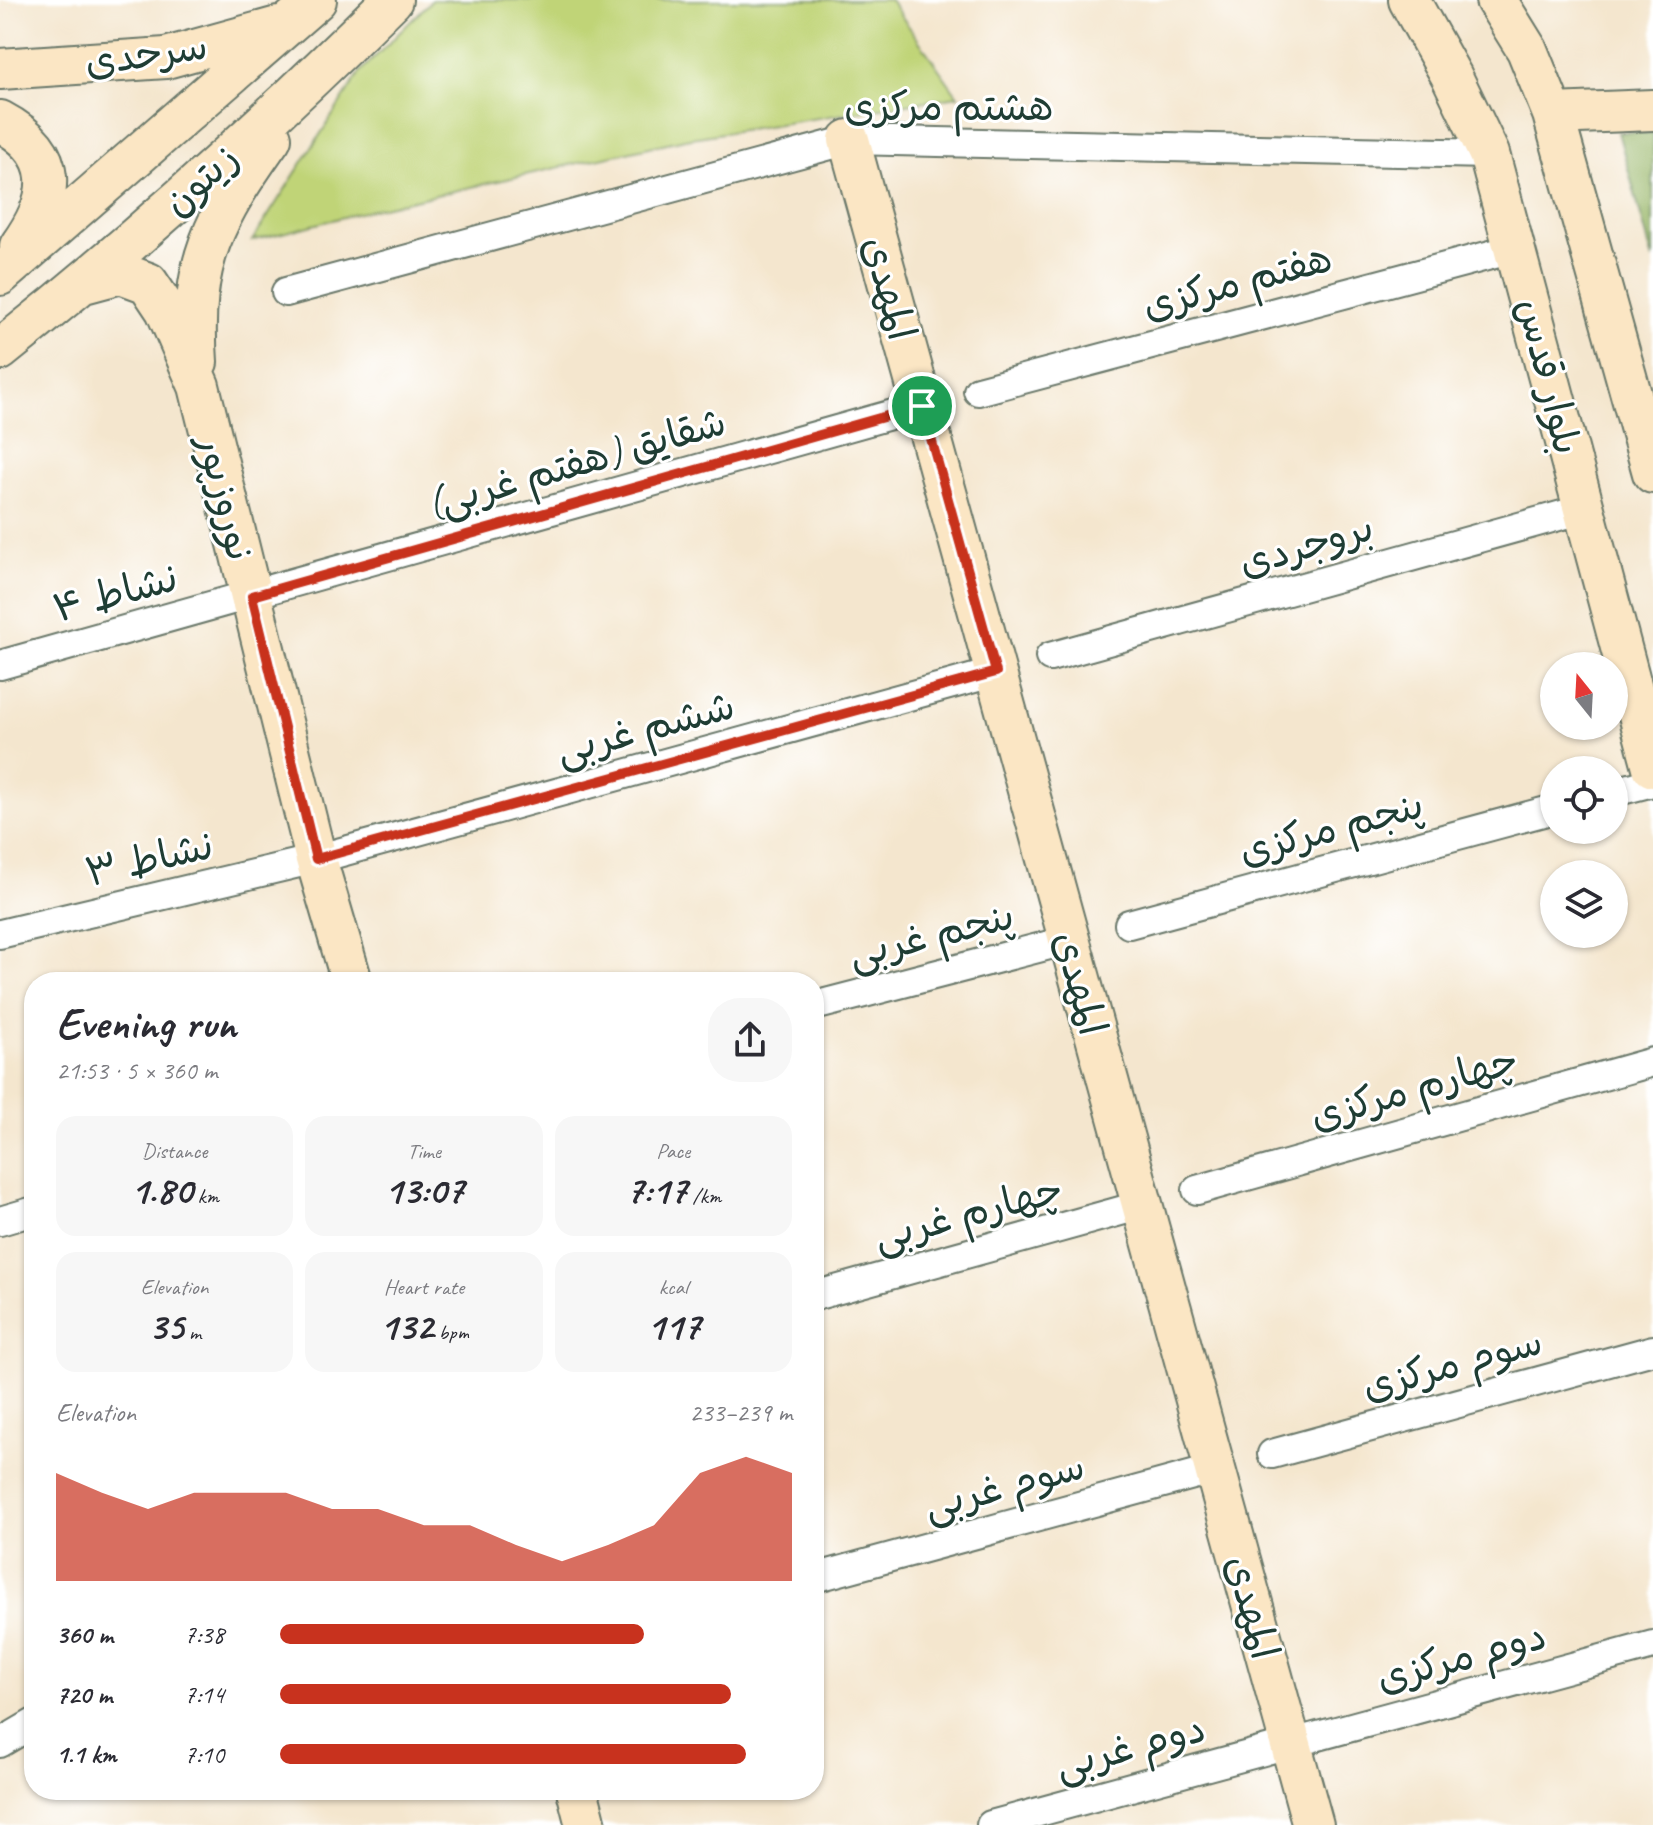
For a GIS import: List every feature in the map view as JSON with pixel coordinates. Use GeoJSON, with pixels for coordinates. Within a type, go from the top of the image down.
{"type":"FeatureCollection","features":[{"type":"Feature","properties":{"kind":"street","name":"زیتون"},"geometry":{"type":"LineString","coordinates":[[0,350],[84,283],[308,84],[392,0]]}},
{"type":"Feature","properties":{"kind":"street","name":"بلوار قدس"},"geometry":{"type":"LineString","coordinates":[[1409,0],[1452,77],[1489,154],[1517,248],[1653,767]]}},
{"type":"Feature","properties":{"kind":"street","name":"بلوار قدس"},"geometry":{"type":"LineString","coordinates":[[1496,0],[1527,50],[1553,114],[1641,368],[1653,473]]}},
{"type":"Feature","properties":{"kind":"street","name":"زیتون"},"geometry":{"type":"LineString","coordinates":[[0,274],[303,12]]}},
{"type":"Feature","properties":{"kind":"street","name":"سرحدی"},"geometry":{"type":"LineString","coordinates":[[0,69],[166,58],[303,12]]}},
{"type":"Feature","properties":{"kind":"street","name":"نوروزپور"},"geometry":{"type":"LineString","coordinates":[[199,386],[194,313],[203,258],[226,202],[308,84]]}},
{"type":"Feature","properties":{"kind":"street"},"geometry":{"type":"LineString","coordinates":[[1553,114],[1653,110]]}},
{"type":"Feature","properties":{"kind":"street"},"geometry":{"type":"LineString","coordinates":[[0,121],[18,131],[35,149],[45,172],[47,196],[39,219],[0,274]]}},
{"type":"Feature","properties":{"kind":"street","name":"هشتم مرکزی"},"geometry":{"type":"LineString","coordinates":[[286,292],[849,140],[1489,154]]}},
{"type":"Feature","properties":{"kind":"street","name":"المهدی"},"geometry":{"type":"LineString","coordinates":[[849,140],[1313,1825]]}},
{"type":"Feature","properties":{"kind":"street","name":"هفتم مرکزی"},"geometry":{"type":"LineString","coordinates":[[978,391],[1517,248]]}},
{"type":"Feature","properties":{"kind":"street","name":"نوروزپور"},"geometry":{"type":"LineString","coordinates":[[84,283],[121,273],[148,283],[166,310],[199,386],[316,859],[349,972]]}},
{"type":"Feature","properties":{"kind":"street","name":"شقایق (هفتم غربی)"},"geometry":{"type":"LineString","coordinates":[[252,596],[922,406]]}},
{"type":"Feature","properties":{"kind":"street","name":"بروجردی"},"geometry":{"type":"LineString","coordinates":[[1050,657],[1584,509]]}},
{"type":"Feature","properties":{"kind":"street","name":"نشاط ۴"},"geometry":{"type":"LineString","coordinates":[[0,665],[252,596]]}},
{"type":"Feature","properties":{"kind":"street","name":"ششم غربی"},"geometry":{"type":"LineString","coordinates":[[316,859],[996,672]]}},
{"type":"Feature","properties":{"kind":"street"},"geometry":{"type":"LineString","coordinates":[[1628,788],[1653,782]]}},
{"type":"Feature","properties":{"kind":"street","name":"پنجم مرکزی"},"geometry":{"type":"LineString","coordinates":[[1129,924],[1540,813]]}},
{"type":"Feature","properties":{"kind":"street","name":"نشاط ۳"},"geometry":{"type":"LineString","coordinates":[[0,934],[316,859]]}},
{"type":"Feature","properties":{"kind":"street","name":"پنجم غربی"},"geometry":{"type":"LineString","coordinates":[[824,1003],[1069,940]]}},
{"type":"Feature","properties":{"kind":"street","name":"چهارم مرکزی"},"geometry":{"type":"LineString","coordinates":[[1197,1190],[1653,1062]]}},
{"type":"Feature","properties":{"kind":"street","name":"چهارم غربی"},"geometry":{"type":"LineString","coordinates":[[824,1293],[1142,1205]]}},
{"type":"Feature","properties":{"kind":"street"},"geometry":{"type":"LineString","coordinates":[[0,1221],[24,1214]]}},
{"type":"Feature","properties":{"kind":"street","name":"سوم مرکزی"},"geometry":{"type":"LineString","coordinates":[[1272,1454],[1653,1350]]}},
{"type":"Feature","properties":{"kind":"street","name":"سوم غربی"},"geometry":{"type":"LineString","coordinates":[[824,1575],[1215,1469]]}},
{"type":"Feature","properties":{"kind":"street","name":"دوم مرکزی"},"geometry":{"type":"LineString","coordinates":[[1291,1744],[1653,1645]]}},
{"type":"Feature","properties":{"kind":"street"},"geometry":{"type":"LineString","coordinates":[[2,1738],[24,1728]]}},
{"type":"Feature","properties":{"kind":"street","name":"دوم غربی"},"geometry":{"type":"LineString","coordinates":[[991,1825],[1291,1744]]}},
{"type":"Feature","properties":{"kind":"street"},"geometry":{"type":"LineString","coordinates":[[580,1800],[586,1825]]}},
{"type":"Feature","properties":{"kind":"green space"},"geometry":{"type":"Polygon","coordinates":[[[432,0],[890,0],[958,96],[685,139],[378,208],[252,241],[361,71],[432,0]]]}},
{"type":"Feature","properties":{"kind":"green space"},"geometry":{"type":"Polygon","coordinates":[[[1618,132],[1653,133],[1653,260],[1618,132]]]}},
{"type":"Feature","properties":{"kind":"route"},"geometry":{"type":"LineString","coordinates":[[922,406],[996,672],[316,859],[252,596],[922,406]]}}]}
